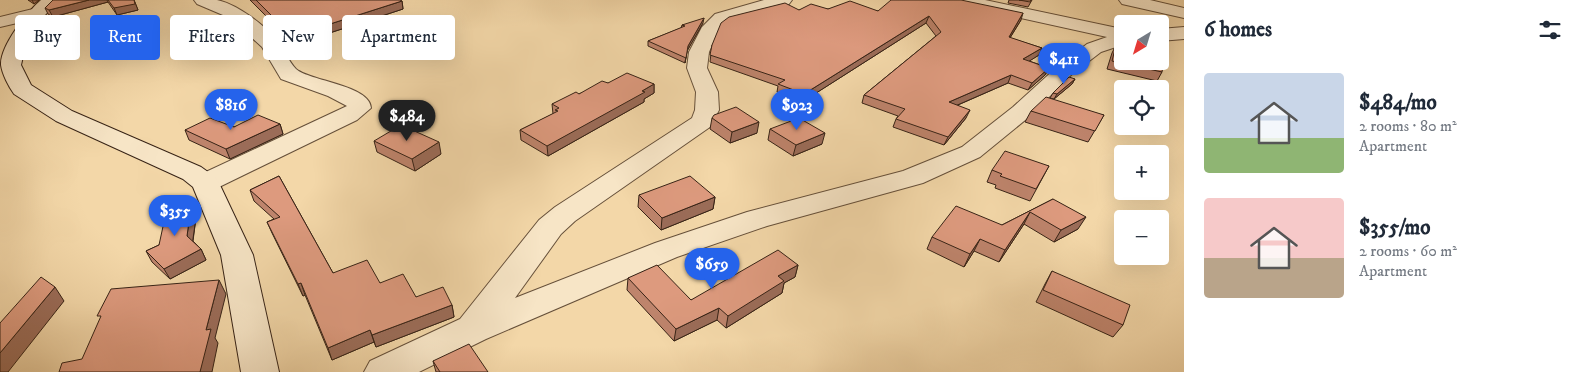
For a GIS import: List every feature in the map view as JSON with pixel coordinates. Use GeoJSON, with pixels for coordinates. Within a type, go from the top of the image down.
{"type":"FeatureCollection","features":[{"type":"Feature","properties":{"kind":"street"},"geometry":{"type":"LineString","coordinates":[[473,329],[550,227],[565,214],[702,122],[707,110],[707,92],[698,68],[699,52],[711,27],[720,18],[783,0]]}},
{"type":"Feature","properties":{"kind":"street"},"geometry":{"type":"LineString","coordinates":[[961,0],[1114,35]]}},
{"type":"Feature","properties":{"kind":"street"},"geometry":{"type":"LineString","coordinates":[[1128,0],[1184,13]]}},
{"type":"Feature","properties":{"kind":"street"},"geometry":{"type":"LineString","coordinates":[[205,183],[349,115],[359,108],[359,103],[336,91],[288,74],[270,44],[236,14],[208,1]]}},
{"type":"Feature","properties":{"kind":"street"},"geometry":{"type":"LineString","coordinates":[[44,7],[20,36],[11,64],[22,89],[64,116],[192,173],[205,183],[237,255],[260,372]]}},
{"type":"Feature","properties":{"kind":"street"},"geometry":{"type":"LineString","coordinates":[[0,22],[44,7]]}},
{"type":"Feature","properties":{"kind":"street"},"geometry":{"type":"LineString","coordinates":[[1169,34],[1184,33]]}},
{"type":"Feature","properties":{"kind":"street"},"geometry":{"type":"LineString","coordinates":[[383,372],[473,329],[666,250],[757,219],[913,177],[971,152],[1021,112],[1064,71],[1094,48],[1114,40]]}},
{"type":"Feature","properties":{"kind":"building"},"geometry":{"type":"Polygon","coordinates":[[[53,0],[89,0],[49,10],[45,8],[53,0]]]}},
{"type":"Feature","properties":{"kind":"building"},"geometry":{"type":"Polygon","coordinates":[[[108,0],[134,0],[135,4],[114,8],[108,0]]]}},
{"type":"Feature","properties":{"kind":"building"},"geometry":{"type":"Polygon","coordinates":[[[256,0],[402,1],[358,15],[342,15],[342,20],[332,23],[332,15],[271,15],[256,0]]]}},
{"type":"Feature","properties":{"kind":"building"},"geometry":{"type":"Polygon","coordinates":[[[891,0],[961,0],[1023,13],[1009,37],[1042,48],[1023,59],[1049,68],[1032,83],[1011,75],[949,102],[970,110],[948,137],[896,119],[905,109],[864,95],[941,32],[929,16],[804,94],[778,84],[785,80],[710,55],[721,23],[729,17],[785,3],[799,10],[811,4],[828,9],[850,1],[878,11],[891,0]]]}},
{"type":"Feature","properties":{"kind":"building"},"geometry":{"type":"Polygon","coordinates":[[[704,18],[688,46],[686,58],[648,41],[685,26],[682,25],[704,18]]]}},
{"type":"Feature","properties":{"kind":"building"},"geometry":{"type":"Polygon","coordinates":[[[627,73],[654,84],[642,91],[645,92],[547,146],[520,130],[558,111],[555,110],[559,108],[552,104],[576,92],[579,94],[602,81],[608,83],[627,73]]]}},
{"type":"Feature","properties":{"kind":"building"},"geometry":{"type":"Polygon","coordinates":[[[1069,77],[1075,79],[1057,94],[1053,93],[1069,77]]]}},
{"type":"Feature","properties":{"kind":"building"},"geometry":{"type":"Polygon","coordinates":[[[1046,97],[1104,115],[1095,131],[1031,111],[1046,97]]]}},
{"type":"Feature","properties":{"kind":"building"},"geometry":{"type":"Polygon","coordinates":[[[736,107],[759,122],[732,132],[712,118],[714,115],[736,107]]]}},
{"type":"Feature","properties":{"kind":"building"},"geometry":{"type":"Polygon","coordinates":[[[258,115],[280,124],[226,149],[185,130],[210,118],[234,127],[258,115]]]}},
{"type":"Feature","properties":{"kind":"building"},"geometry":{"type":"Polygon","coordinates":[[[799,118],[825,133],[796,145],[770,129],[799,118]]]}},
{"type":"Feature","properties":{"kind":"building"},"geometry":{"type":"Polygon","coordinates":[[[401,125],[439,142],[412,159],[374,141],[401,125]]]}},
{"type":"Feature","properties":{"kind":"building"},"geometry":{"type":"Polygon","coordinates":[[[1005,151],[1049,166],[1036,189],[1000,176],[1002,174],[992,170],[1005,151]]]}},
{"type":"Feature","properties":{"kind":"building"},"geometry":{"type":"Polygon","coordinates":[[[279,176],[333,273],[367,260],[380,283],[403,274],[416,297],[443,287],[452,305],[372,335],[370,330],[328,348],[301,283],[298,284],[267,222],[280,217],[250,190],[279,176]]]}},
{"type":"Feature","properties":{"kind":"building"},"geometry":{"type":"Polygon","coordinates":[[[690,176],[715,197],[662,218],[639,195],[690,176]]]}},
{"type":"Feature","properties":{"kind":"building"},"geometry":{"type":"Polygon","coordinates":[[[1053,199],[1086,217],[1061,230],[1030,212],[1005,250],[980,239],[970,254],[932,237],[956,206],[1002,225],[1053,199]]]}},
{"type":"Feature","properties":{"kind":"building"},"geometry":{"type":"Polygon","coordinates":[[[192,200],[187,236],[201,249],[164,269],[146,251],[159,245],[167,208],[192,200]]]}},
{"type":"Feature","properties":{"kind":"building"},"geometry":{"type":"Polygon","coordinates":[[[778,250],[798,265],[778,276],[784,281],[728,316],[719,308],[676,329],[628,278],[657,265],[691,300],[778,250]]]}},
{"type":"Feature","properties":{"kind":"building"},"geometry":{"type":"Polygon","coordinates":[[[1052,271],[1130,305],[1123,325],[1043,290],[1052,271]]]}},
{"type":"Feature","properties":{"kind":"building"},"geometry":{"type":"Polygon","coordinates":[[[41,277],[55,287],[0,353],[0,323],[41,277]]]}},
{"type":"Feature","properties":{"kind":"building"},"geometry":{"type":"Polygon","coordinates":[[[219,280],[206,330],[211,329],[200,372],[59,372],[62,363],[82,359],[101,316],[97,316],[111,289],[219,280]]]}},
{"type":"Feature","properties":{"kind":"building"},"geometry":{"type":"Polygon","coordinates":[[[469,344],[488,372],[440,372],[433,361],[469,344]]]}}]}
